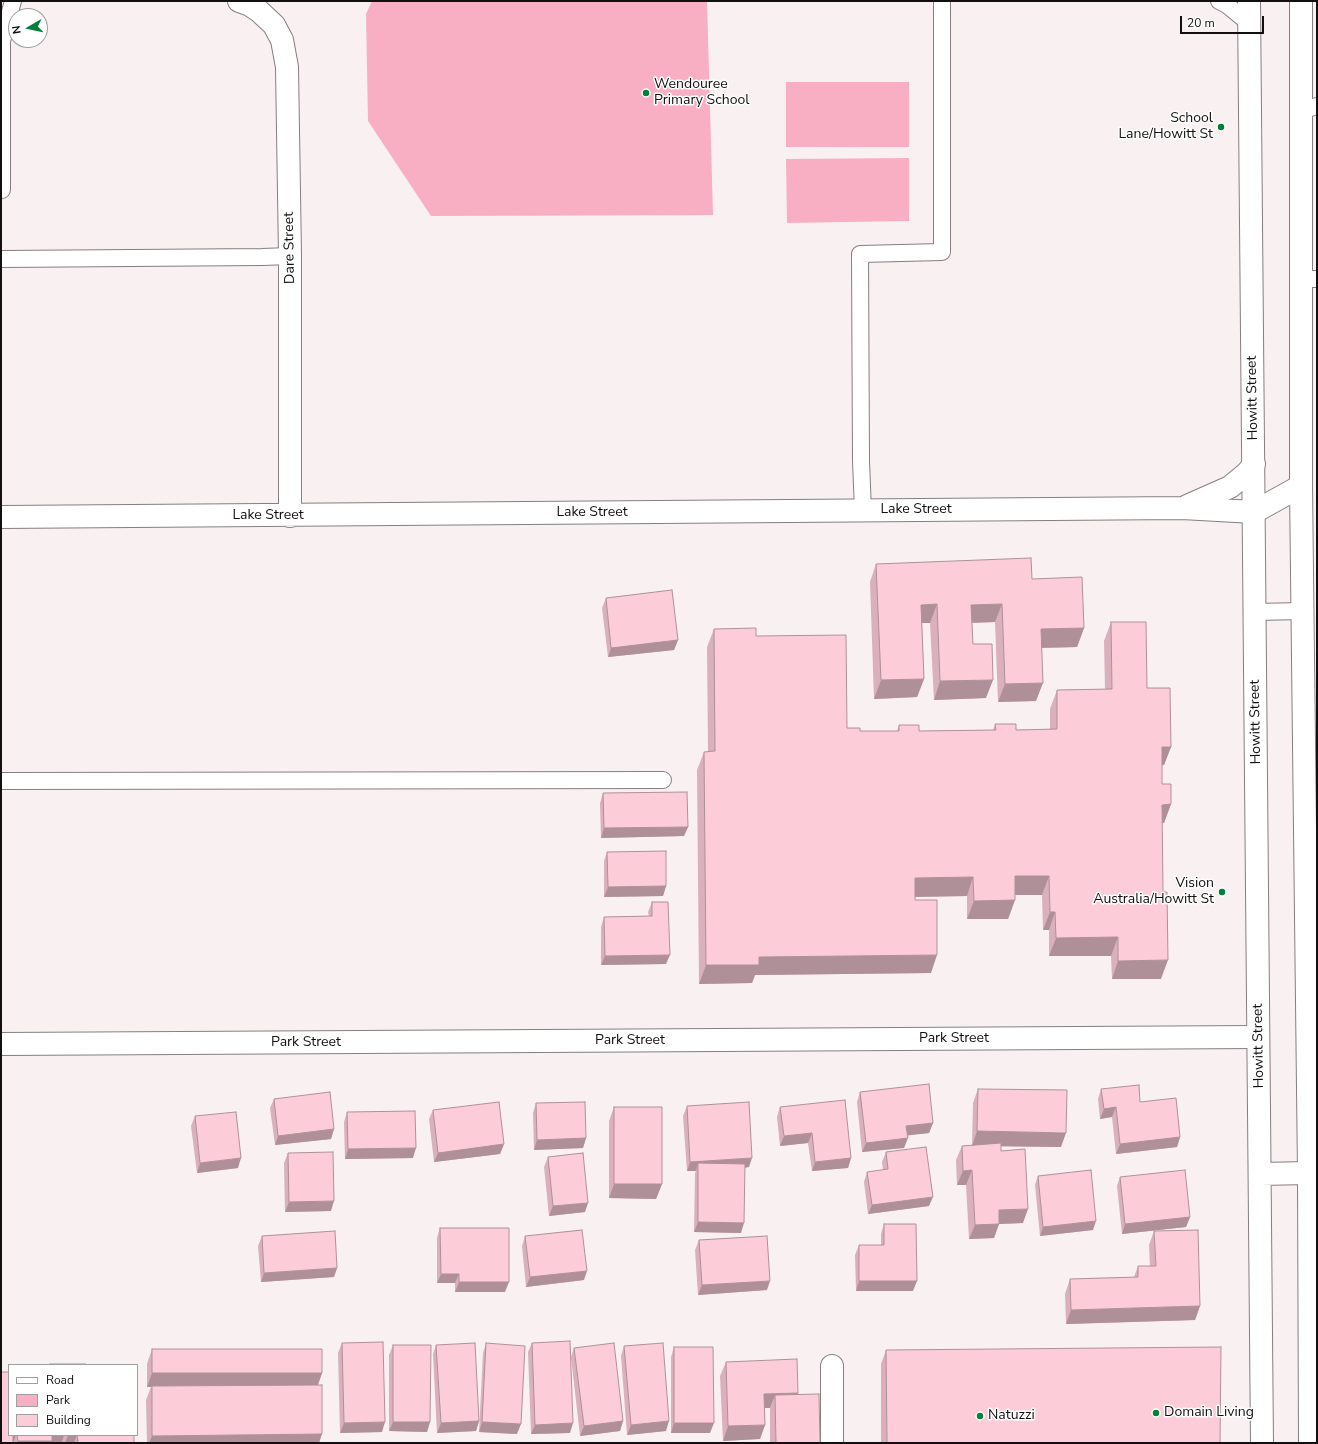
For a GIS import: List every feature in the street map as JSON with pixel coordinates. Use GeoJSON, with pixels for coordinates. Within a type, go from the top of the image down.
{"type":"FeatureCollection","features":[{"type":"Feature","properties":{"kind":"street","name":"Dare Street"},"geometry":{"type":"LineString","coordinates":[[239,1],[250,5],[268,18],[282,40],[287,67],[290,256],[290,516]]}},
{"type":"Feature","properties":{"kind":"street","name":"Howitt Street"},"geometry":{"type":"LineString","coordinates":[[1249,1],[1262,1443]]}},
{"type":"Feature","properties":{"kind":"street"},"geometry":{"type":"LineString","coordinates":[[1301,1],[1309,108],[1309,279],[1301,486],[1309,1172],[1310,1443]]}},
{"type":"Feature","properties":{"kind":"street","name":"Lake Street"},"geometry":{"type":"LineString","coordinates":[[1182,508],[1230,487],[1247,473],[1254,464]]}},
{"type":"Feature","properties":{"kind":"street"},"geometry":{"type":"LineString","coordinates":[[1254,512],[1301,486]]}},
{"type":"Feature","properties":{"kind":"street","name":"Lake Street"},"geometry":{"type":"LineString","coordinates":[[1,517],[290,516],[1182,508],[1254,512]]}},
{"type":"Feature","properties":{"kind":"street","name":"Park Street"},"geometry":{"type":"LineString","coordinates":[[1,1044],[1258,1037]]}},
{"type":"Feature","properties":{"kind":"street"},"geometry":{"type":"LineString","coordinates":[[1260,1174],[1309,1172]]}},
{"type":"Feature","properties":{"kind":"street"},"geometry":{"type":"LineString","coordinates":[[832,1366],[832,1443]]}},
{"type":"Feature","properties":{"kind":"lane"},"geometry":{"type":"LineString","coordinates":[[1,190],[2,41],[13,1]]}},
{"type":"Feature","properties":{"kind":"lane"},"geometry":{"type":"LineString","coordinates":[[863,511],[861,461],[860,254],[942,252],[942,1]]}},
{"type":"Feature","properties":{"kind":"lane"},"geometry":{"type":"LineString","coordinates":[[1219,1],[1227,5],[1249,23]]}},
{"type":"Feature","properties":{"kind":"lane"},"geometry":{"type":"LineString","coordinates":[[1,259],[290,256]]}},
{"type":"Feature","properties":{"kind":"lane"},"geometry":{"type":"LineString","coordinates":[[1254,612],[1302,610]]}},
{"type":"Feature","properties":{"kind":"lane"},"geometry":{"type":"LineString","coordinates":[[1,781],[662,780]]}},
{"type":"Feature","properties":{"kind":"green space"},"geometry":{"type":"Polygon","coordinates":[[[372,1],[707,1],[713,215],[431,216],[368,121],[366,14],[372,1]]]}},
{"type":"Feature","properties":{"kind":"green space"},"geometry":{"type":"Polygon","coordinates":[[[786,82],[909,82],[909,147],[786,147],[786,82]]]}},
{"type":"Feature","properties":{"kind":"green space"},"geometry":{"type":"Polygon","coordinates":[[[909,158],[909,221],[787,223],[786,159],[909,158]]]}},
{"type":"Feature","properties":{"kind":"building"},"geometry":{"type":"Polygon","coordinates":[[[1031,558],[1032,579],[1082,577],[1084,628],[1041,629],[1043,683],[1005,684],[1002,604],[971,605],[973,644],[992,644],[993,680],[940,681],[937,604],[921,605],[924,679],[881,680],[876,564],[1031,558]]]}},
{"type":"Feature","properties":{"kind":"building"},"geometry":{"type":"Polygon","coordinates":[[[672,590],[678,640],[611,648],[606,598],[672,590]]]}},
{"type":"Feature","properties":{"kind":"building"},"geometry":{"type":"Polygon","coordinates":[[[1111,622],[1146,622],[1147,688],[1170,688],[1171,747],[1162,747],[1162,784],[1171,784],[1171,804],[1162,805],[1163,892],[1167,892],[1168,960],[1118,961],[1118,937],[1056,938],[1055,912],[1050,912],[1049,876],[1015,876],[1015,900],[974,901],[973,877],[915,878],[915,900],[937,900],[937,955],[759,957],[759,965],[706,965],[704,752],[715,751],[714,629],[756,628],[756,636],[846,635],[847,728],[860,728],[860,731],[899,731],[899,725],[919,725],[919,731],[996,730],[995,724],[1016,724],[1016,730],[1057,729],[1057,690],[1112,689],[1111,622]]]}},
{"type":"Feature","properties":{"kind":"building"},"geometry":{"type":"Polygon","coordinates":[[[687,792],[688,827],[604,828],[603,793],[687,792]]]}},
{"type":"Feature","properties":{"kind":"building"},"geometry":{"type":"Polygon","coordinates":[[[666,851],[666,886],[608,887],[607,852],[666,851]]]}},
{"type":"Feature","properties":{"kind":"building"},"geometry":{"type":"Polygon","coordinates":[[[652,902],[668,902],[670,955],[605,956],[604,917],[652,916],[652,902]]]}},
{"type":"Feature","properties":{"kind":"building"},"geometry":{"type":"Polygon","coordinates":[[[929,1084],[933,1123],[906,1126],[908,1138],[866,1143],[860,1092],[929,1084]]]}},
{"type":"Feature","properties":{"kind":"building"},"geometry":{"type":"Polygon","coordinates":[[[1139,1085],[1140,1102],[1176,1098],[1180,1137],[1120,1144],[1116,1107],[1104,1109],[1101,1089],[1139,1085]]]}},
{"type":"Feature","properties":{"kind":"building"},"geometry":{"type":"Polygon","coordinates":[[[978,1089],[1067,1090],[1066,1133],[977,1131],[978,1089]]]}},
{"type":"Feature","properties":{"kind":"building"},"geometry":{"type":"Polygon","coordinates":[[[330,1092],[334,1129],[278,1136],[274,1099],[330,1092]]]}},
{"type":"Feature","properties":{"kind":"building"},"geometry":{"type":"Polygon","coordinates":[[[845,1100],[851,1158],[815,1162],[812,1133],[784,1136],[780,1107],[845,1100]]]}},
{"type":"Feature","properties":{"kind":"building"},"geometry":{"type":"Polygon","coordinates":[[[499,1102],[504,1144],[438,1153],[433,1110],[499,1102]]]}},
{"type":"Feature","properties":{"kind":"building"},"geometry":{"type":"Polygon","coordinates":[[[585,1102],[586,1138],[537,1140],[536,1103],[585,1102]]]}},
{"type":"Feature","properties":{"kind":"building"},"geometry":{"type":"Polygon","coordinates":[[[749,1102],[752,1158],[690,1162],[687,1106],[749,1102]]]}},
{"type":"Feature","properties":{"kind":"building"},"geometry":{"type":"Polygon","coordinates":[[[614,1107],[662,1107],[662,1184],[614,1184],[614,1107]]]}},
{"type":"Feature","properties":{"kind":"building"},"geometry":{"type":"Polygon","coordinates":[[[415,1111],[416,1148],[348,1149],[347,1112],[415,1111]]]}},
{"type":"Feature","properties":{"kind":"building"},"geometry":{"type":"Polygon","coordinates":[[[236,1112],[241,1158],[200,1163],[195,1116],[236,1112]]]}},
{"type":"Feature","properties":{"kind":"building"},"geometry":{"type":"Polygon","coordinates":[[[1001,1143],[1001,1151],[1025,1149],[1028,1209],[999,1210],[999,1224],[975,1225],[972,1170],[963,1171],[962,1146],[1001,1143]]]}},
{"type":"Feature","properties":{"kind":"building"},"geometry":{"type":"Polygon","coordinates":[[[926,1147],[933,1197],[872,1205],[867,1172],[888,1169],[886,1152],[926,1147]]]}},
{"type":"Feature","properties":{"kind":"building"},"geometry":{"type":"Polygon","coordinates":[[[333,1152],[334,1201],[289,1202],[288,1153],[333,1152]]]}},
{"type":"Feature","properties":{"kind":"building"},"geometry":{"type":"Polygon","coordinates":[[[583,1153],[588,1203],[553,1206],[548,1157],[583,1153]]]}},
{"type":"Feature","properties":{"kind":"building"},"geometry":{"type":"Polygon","coordinates":[[[698,1163],[745,1164],[744,1223],[698,1222],[698,1163]]]}},
{"type":"Feature","properties":{"kind":"building"},"geometry":{"type":"Polygon","coordinates":[[[1091,1170],[1096,1221],[1043,1227],[1038,1176],[1091,1170]]]}},
{"type":"Feature","properties":{"kind":"building"},"geometry":{"type":"Polygon","coordinates":[[[1185,1170],[1190,1217],[1125,1224],[1120,1177],[1185,1170]]]}},
{"type":"Feature","properties":{"kind":"building"},"geometry":{"type":"Polygon","coordinates":[[[884,1224],[916,1224],[917,1281],[859,1281],[859,1245],[884,1245],[884,1224]]]}},
{"type":"Feature","properties":{"kind":"building"},"geometry":{"type":"Polygon","coordinates":[[[440,1228],[509,1228],[509,1282],[459,1282],[459,1274],[441,1274],[440,1228]]]}},
{"type":"Feature","properties":{"kind":"building"},"geometry":{"type":"Polygon","coordinates":[[[582,1230],[587,1271],[530,1277],[525,1236],[582,1230]]]}},
{"type":"Feature","properties":{"kind":"building"},"geometry":{"type":"Polygon","coordinates":[[[1198,1230],[1200,1306],[1071,1310],[1070,1279],[1138,1277],[1138,1266],[1156,1266],[1154,1231],[1198,1230]]]}},
{"type":"Feature","properties":{"kind":"building"},"geometry":{"type":"Polygon","coordinates":[[[335,1231],[337,1268],[264,1273],[262,1236],[335,1231]]]}},
{"type":"Feature","properties":{"kind":"building"},"geometry":{"type":"Polygon","coordinates":[[[767,1236],[770,1281],[702,1285],[699,1240],[767,1236]]]}},
{"type":"Feature","properties":{"kind":"building"},"geometry":{"type":"Polygon","coordinates":[[[570,1341],[573,1423],[535,1425],[532,1343],[570,1341]]]}},
{"type":"Feature","properties":{"kind":"building"},"geometry":{"type":"Polygon","coordinates":[[[383,1342],[385,1422],[344,1423],[342,1343],[383,1342]]]}},
{"type":"Feature","properties":{"kind":"building"},"geometry":{"type":"Polygon","coordinates":[[[475,1343],[479,1421],[441,1423],[436,1345],[475,1343]]]}},
{"type":"Feature","properties":{"kind":"building"},"geometry":{"type":"Polygon","coordinates":[[[486,1343],[525,1346],[521,1424],[482,1422],[486,1343]]]}},
{"type":"Feature","properties":{"kind":"building"},"geometry":{"type":"Polygon","coordinates":[[[614,1343],[623,1421],[584,1426],[574,1348],[614,1343]]]}},
{"type":"Feature","properties":{"kind":"building"},"geometry":{"type":"Polygon","coordinates":[[[663,1343],[669,1421],[631,1425],[624,1346],[663,1343]]]}},
{"type":"Feature","properties":{"kind":"building"},"geometry":{"type":"Polygon","coordinates":[[[393,1345],[431,1345],[430,1422],[393,1422],[393,1345]]]}},
{"type":"Feature","properties":{"kind":"building"},"geometry":{"type":"Polygon","coordinates":[[[674,1347],[713,1347],[714,1423],[674,1423],[674,1347]]]}},
{"type":"Feature","properties":{"kind":"building"},"geometry":{"type":"Polygon","coordinates":[[[1221,1347],[1220,1443],[887,1443],[886,1350],[1221,1347]]]}},
{"type":"Feature","properties":{"kind":"building"},"geometry":{"type":"Polygon","coordinates":[[[152,1349],[322,1349],[322,1373],[152,1373],[152,1349]]]}},
{"type":"Feature","properties":{"kind":"building"},"geometry":{"type":"Polygon","coordinates":[[[797,1359],[798,1393],[764,1394],[765,1425],[728,1426],[726,1362],[797,1359]]]}},
{"type":"Feature","properties":{"kind":"building"},"geometry":{"type":"Polygon","coordinates":[[[1,1372],[8,1372],[8,1436],[13,1436],[13,1443],[1,1443],[1,1372]]]}},
{"type":"Feature","properties":{"kind":"building"},"geometry":{"type":"Polygon","coordinates":[[[322,1385],[322,1434],[152,1436],[152,1386],[322,1385]]]}},
{"type":"Feature","properties":{"kind":"building"},"geometry":{"type":"Polygon","coordinates":[[[819,1394],[820,1443],[776,1443],[775,1395],[819,1394]]]}},
{"type":"Feature","properties":{"kind":"building"},"geometry":{"type":"Polygon","coordinates":[[[17,1436],[52,1436],[52,1441],[18,1441],[17,1436]]]}},
{"type":"Feature","properties":{"kind":"building"},"geometry":{"type":"Polygon","coordinates":[[[77,1436],[134,1436],[134,1443],[78,1443],[77,1436]]]}},
{"type":"Feature","properties":{"kind":"place","name":"Wendouree Primary School"},"geometry":{"type":"Point","coordinates":[646,93]}},
{"type":"Feature","properties":{"kind":"place","name":"School Lane/Howitt St"},"geometry":{"type":"Point","coordinates":[1221,127]}},
{"type":"Feature","properties":{"kind":"place","name":"Vision Australia/Howitt St"},"geometry":{"type":"Point","coordinates":[1222,892]}},
{"type":"Feature","properties":{"kind":"place","name":"Domain Living"},"geometry":{"type":"Point","coordinates":[1156,1413]}},
{"type":"Feature","properties":{"kind":"place","name":"Natuzzi"},"geometry":{"type":"Point","coordinates":[980,1416]}}]}
